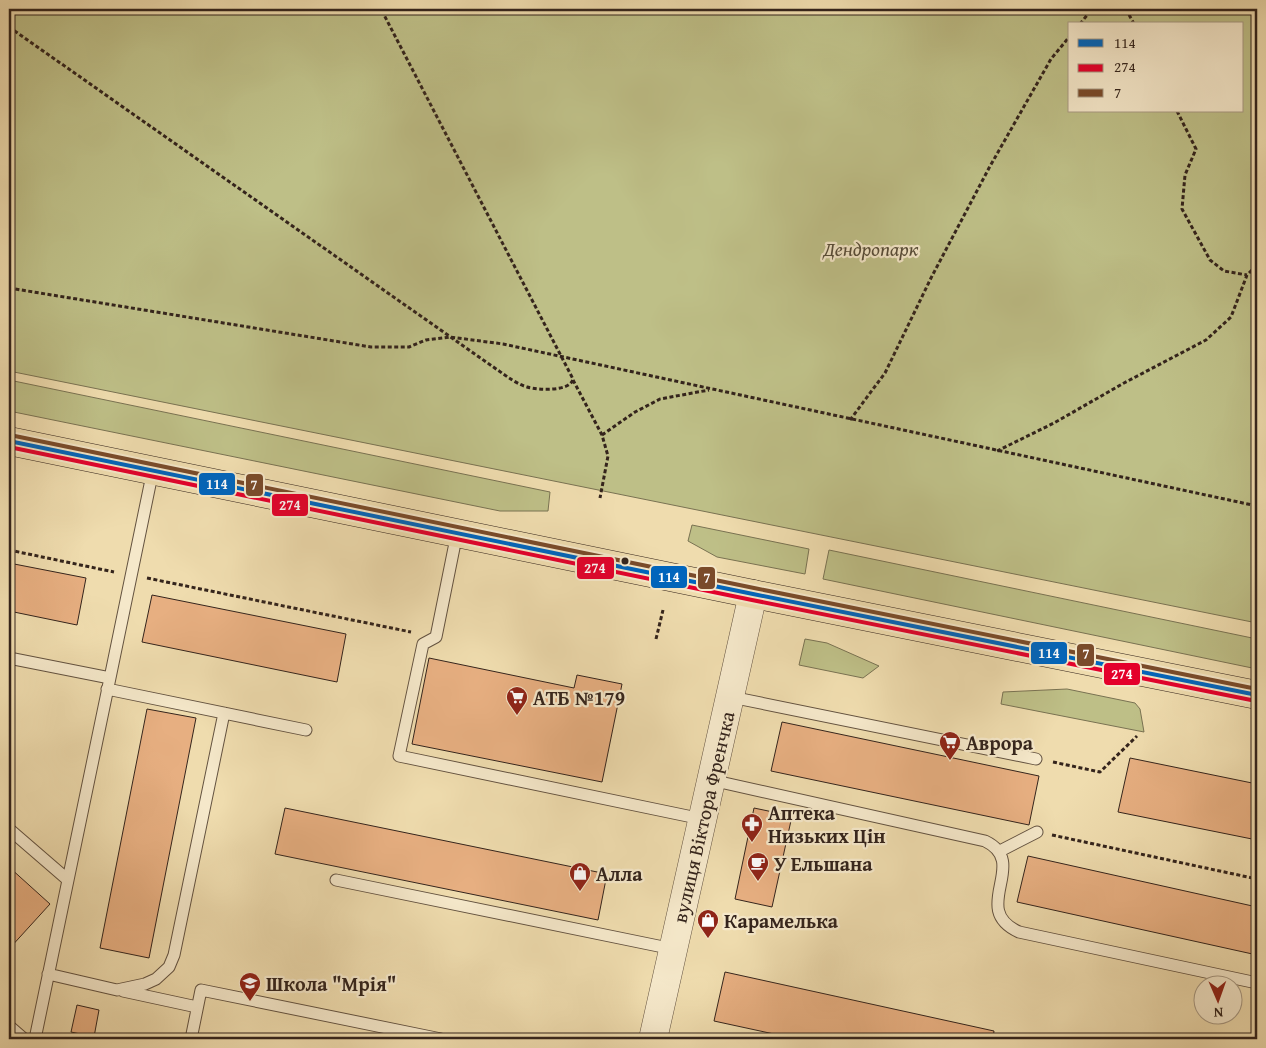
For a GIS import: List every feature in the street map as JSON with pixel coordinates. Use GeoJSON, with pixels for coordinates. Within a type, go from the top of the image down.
{"type":"FeatureCollection","features":[{"type":"Feature","properties":{"kind":"main road"},"geometry":{"type":"LineString","coordinates":[[9,441],[753,594],[1257,695]]}},
{"type":"Feature","properties":{"kind":"street","name":"вулиця Віктора Френчка"},"geometry":{"type":"LineString","coordinates":[[653,1039],[753,594]]}},
{"type":"Feature","properties":{"kind":"lane"},"geometry":{"type":"LineString","coordinates":[[35,1039],[152,470]]}},
{"type":"Feature","properties":{"kind":"lane"},"geometry":{"type":"LineString","coordinates":[[457,532],[436,637],[423,644],[398,756],[702,819]]}},
{"type":"Feature","properties":{"kind":"lane"},"geometry":{"type":"LineString","coordinates":[[9,658],[224,713],[306,730]]}},
{"type":"Feature","properties":{"kind":"lane"},"geometry":{"type":"LineString","coordinates":[[731,697],[1036,759]]}},
{"type":"Feature","properties":{"kind":"lane"},"geometry":{"type":"LineString","coordinates":[[117,990],[145,984],[156,979],[168,966],[174,955],[224,713]]}},
{"type":"Feature","properties":{"kind":"lane"},"geometry":{"type":"LineString","coordinates":[[711,780],[985,841],[994,845],[1000,851],[1004,866],[998,910],[1002,920],[1010,928],[1020,932],[1257,983]]}},
{"type":"Feature","properties":{"kind":"lane"},"geometry":{"type":"LineString","coordinates":[[9,829],[68,880]]}},
{"type":"Feature","properties":{"kind":"lane"},"geometry":{"type":"LineString","coordinates":[[1000,851],[1037,832]]}},
{"type":"Feature","properties":{"kind":"lane"},"geometry":{"type":"LineString","coordinates":[[336,880],[673,949]]}},
{"type":"Feature","properties":{"kind":"lane"},"geometry":{"type":"LineString","coordinates":[[48,974],[197,1007]]}},
{"type":"Feature","properties":{"kind":"lane"},"geometry":{"type":"LineString","coordinates":[[191,1039],[201,990],[441,1039]]}},
{"type":"Feature","properties":{"kind":"lane"},"geometry":{"type":"LineString","coordinates":[[9,1026],[24,1039]]}},
{"type":"Feature","properties":{"kind":"path"},"geometry":{"type":"LineString","coordinates":[[381,9],[602,435],[608,456],[600,498]]}},
{"type":"Feature","properties":{"kind":"path"},"geometry":{"type":"LineString","coordinates":[[1082,22],[1092,9]]}},
{"type":"Feature","properties":{"kind":"path"},"geometry":{"type":"LineString","coordinates":[[1126,9],[1133,22]]}},
{"type":"Feature","properties":{"kind":"path"},"geometry":{"type":"LineString","coordinates":[[9,27],[509,378],[526,387],[547,389],[568,387],[572,384],[573,379]]}},
{"type":"Feature","properties":{"kind":"path"},"geometry":{"type":"LineString","coordinates":[[850,420],[885,373],[931,278],[988,168],[1051,59],[1068,38]]}},
{"type":"Feature","properties":{"kind":"path"},"geometry":{"type":"LineString","coordinates":[[1178,112],[1196,149],[1185,175],[1182,209],[1210,260],[1224,271],[1247,275]]}},
{"type":"Feature","properties":{"kind":"path"},"geometry":{"type":"LineString","coordinates":[[996,451],[1054,423],[1124,383],[1206,340],[1231,317],[1247,275],[1257,265]]}},
{"type":"Feature","properties":{"kind":"path"},"geometry":{"type":"LineString","coordinates":[[9,288],[372,347],[409,347],[426,340],[450,337],[504,344],[850,420],[1257,506]]}},
{"type":"Feature","properties":{"kind":"path"},"geometry":{"type":"LineString","coordinates":[[602,435],[635,412],[660,399],[712,390]]}},
{"type":"Feature","properties":{"kind":"path"},"geometry":{"type":"LineString","coordinates":[[9,550],[436,637]]}},
{"type":"Feature","properties":{"kind":"path"},"geometry":{"type":"LineString","coordinates":[[656,639],[663,610]]}},
{"type":"Feature","properties":{"kind":"path"},"geometry":{"type":"LineString","coordinates":[[1036,759],[1100,772],[1136,736]]}},
{"type":"Feature","properties":{"kind":"path"},"geometry":{"type":"LineString","coordinates":[[1037,832],[1257,879]]}},
{"type":"Feature","properties":{"kind":"green space","name":"Дендропарк"},"geometry":{"type":"Polygon","coordinates":[[[9,9],[1257,9],[1257,623],[9,371],[9,9]]]}},
{"type":"Feature","properties":{"kind":"green space"},"geometry":{"type":"Polygon","coordinates":[[[9,380],[550,492],[548,511],[500,511],[9,411],[9,380]]]}},
{"type":"Feature","properties":{"kind":"green space"},"geometry":{"type":"Polygon","coordinates":[[[692,525],[809,549],[805,574],[717,557],[688,541],[692,525]]]}},
{"type":"Feature","properties":{"kind":"green space"},"geometry":{"type":"Polygon","coordinates":[[[829,550],[1257,639],[1257,669],[823,579],[829,550]]]}},
{"type":"Feature","properties":{"kind":"green space"},"geometry":{"type":"Polygon","coordinates":[[[805,639],[827,643],[879,666],[863,678],[799,665],[805,639]]]}},
{"type":"Feature","properties":{"kind":"green space"},"geometry":{"type":"Polygon","coordinates":[[[1067,689],[1135,703],[1140,709],[1144,732],[1001,704],[1003,692],[1067,689]]]}},
{"type":"Feature","properties":{"kind":"building"},"geometry":{"type":"Polygon","coordinates":[[[9,563],[86,578],[77,625],[9,611],[9,563]]]}},
{"type":"Feature","properties":{"kind":"building"},"geometry":{"type":"Polygon","coordinates":[[[152,595],[346,634],[337,682],[142,642],[152,595]]]}},
{"type":"Feature","properties":{"kind":"building","name":"АТБ №179"},"geometry":{"type":"Polygon","coordinates":[[[429,658],[574,688],[577,675],[622,684],[602,782],[412,744],[429,658]]]}},
{"type":"Feature","properties":{"kind":"building"},"geometry":{"type":"Polygon","coordinates":[[[147,709],[196,718],[149,958],[100,948],[147,709]]]}},
{"type":"Feature","properties":{"kind":"building"},"geometry":{"type":"Polygon","coordinates":[[[782,722],[1039,776],[1029,825],[771,771],[782,722]]]}},
{"type":"Feature","properties":{"kind":"building"},"geometry":{"type":"Polygon","coordinates":[[[1130,758],[1257,784],[1257,840],[1118,812],[1130,758]]]}},
{"type":"Feature","properties":{"kind":"building"},"geometry":{"type":"Polygon","coordinates":[[[285,808],[607,874],[598,920],[275,854],[285,808]]]}},
{"type":"Feature","properties":{"kind":"building"},"geometry":{"type":"Polygon","coordinates":[[[754,808],[792,816],[772,907],[735,899],[754,808]]]}},
{"type":"Feature","properties":{"kind":"building"},"geometry":{"type":"Polygon","coordinates":[[[1028,856],[1257,907],[1257,955],[1017,902],[1028,856]]]}},
{"type":"Feature","properties":{"kind":"building"},"geometry":{"type":"Polygon","coordinates":[[[9,867],[50,904],[9,949],[9,867]]]}},
{"type":"Feature","properties":{"kind":"building"},"geometry":{"type":"Polygon","coordinates":[[[725,972],[994,1031],[993,1039],[797,1039],[714,1021],[725,972]]]}},
{"type":"Feature","properties":{"kind":"building"},"geometry":{"type":"Polygon","coordinates":[[[77,1005],[99,1010],[94,1037],[71,1032],[77,1005]]]}},
{"type":"Feature","properties":{"kind":"transit line","name":"7"},"geometry":{"type":"LineString","coordinates":[[10,435],[1257,689]]}},
{"type":"Feature","properties":{"kind":"transit line","name":"114"},"geometry":{"type":"LineString","coordinates":[[9,441],[753,594],[1257,695]]}},
{"type":"Feature","properties":{"kind":"transit line","name":"274"},"geometry":{"type":"LineString","coordinates":[[9,447],[752,600],[1256,701]]}},
{"type":"Feature","properties":{"kind":"place","name":"АТБ №179"},"geometry":{"type":"Point","coordinates":[517,716]}},
{"type":"Feature","properties":{"kind":"place","name":"Аврора"},"geometry":{"type":"Point","coordinates":[950,761]}},
{"type":"Feature","properties":{"kind":"place","name":"Аптека Низьких Цін"},"geometry":{"type":"Point","coordinates":[752,843]}},
{"type":"Feature","properties":{"kind":"place","name":"У Ельшана"},"geometry":{"type":"Point","coordinates":[758,882]}},
{"type":"Feature","properties":{"kind":"place","name":"Алла"},"geometry":{"type":"Point","coordinates":[580,892]}},
{"type":"Feature","properties":{"kind":"place","name":"Карамелька"},"geometry":{"type":"Point","coordinates":[708,939]}},
{"type":"Feature","properties":{"kind":"place","name":"Школа \"Мрія\""},"geometry":{"type":"Point","coordinates":[250,1002]}}]}
